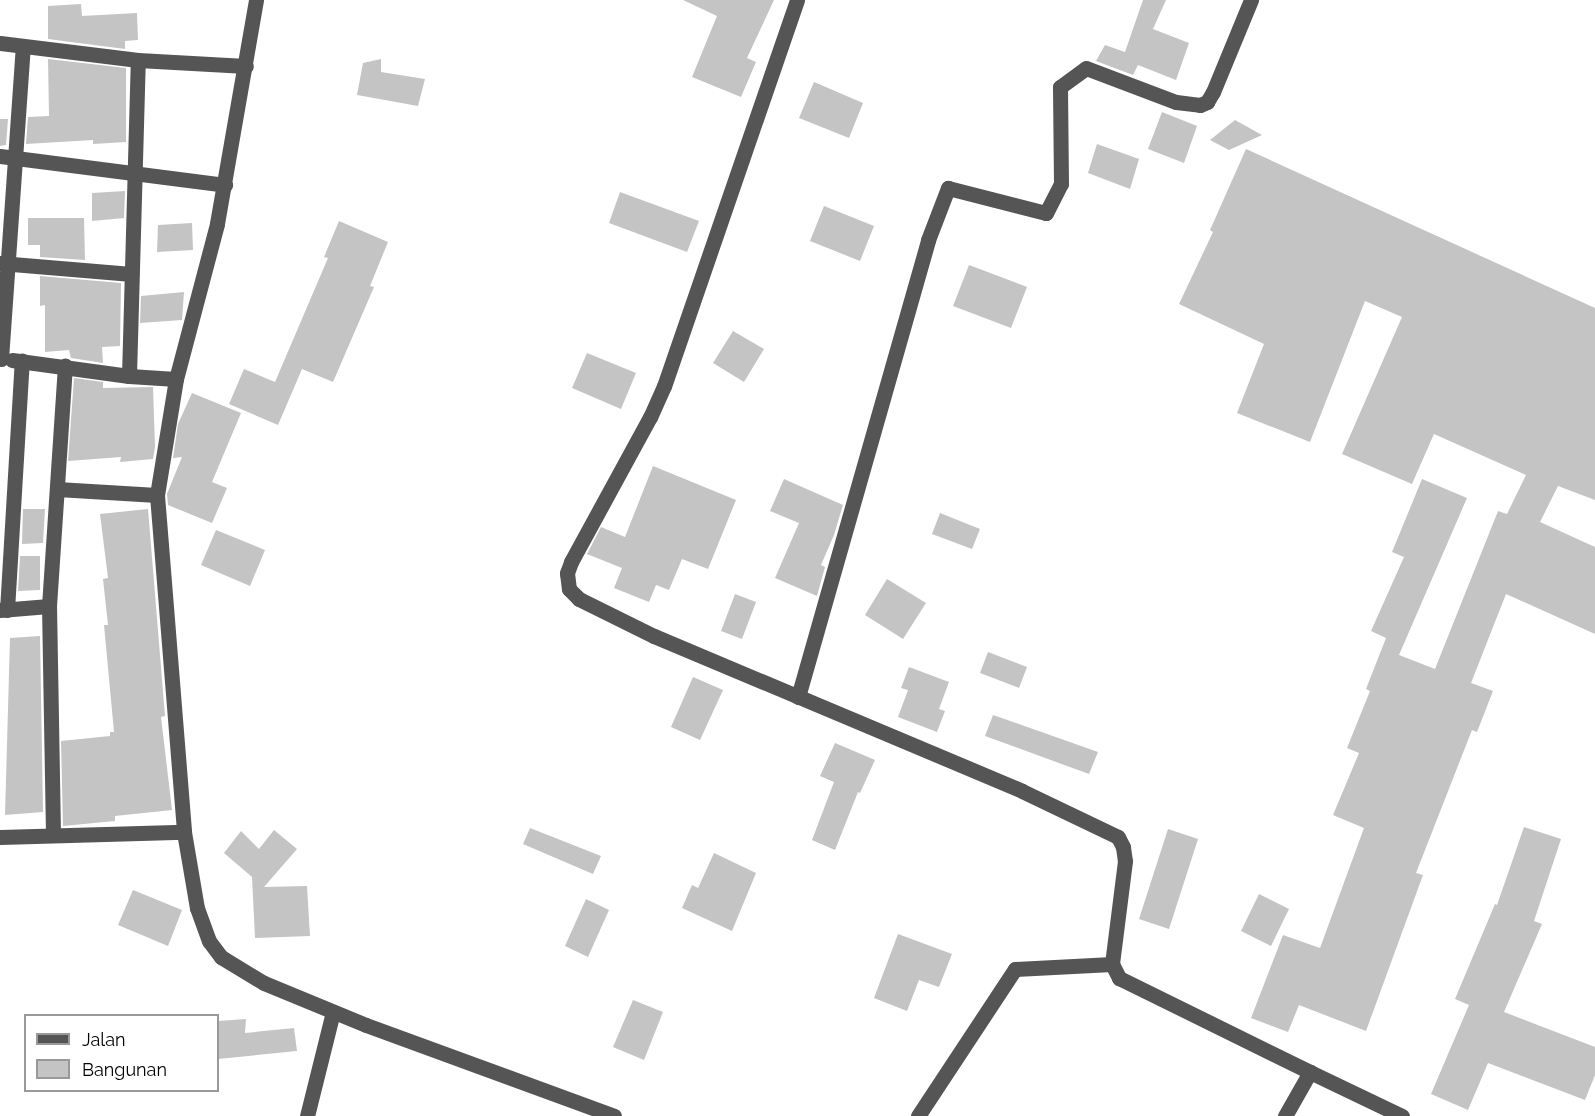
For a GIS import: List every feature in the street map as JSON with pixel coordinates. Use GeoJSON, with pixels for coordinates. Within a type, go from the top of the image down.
{"type":"FeatureCollection","features":[{"type":"Feature","properties":{"kind":"street"},"geometry":{"type":"LineString","coordinates":[[256,0],[218,224],[176,379],[157,495],[183,831],[197,908],[209,941],[220,957],[264,983],[333,1012],[614,1116]]}},
{"type":"Feature","properties":{"kind":"street"},"geometry":{"type":"LineString","coordinates":[[797,0],[664,386],[650,417],[592,521],[567,573],[569,589],[584,602],[654,636],[1022,791],[1118,837],[1123,847],[1125,861],[1112,964],[1119,978],[1402,1116]]}},
{"type":"Feature","properties":{"kind":"street"},"geometry":{"type":"LineString","coordinates":[[798,697],[928,240],[948,188],[1046,213],[1061,184],[1060,87],[1086,68],[1176,102],[1200,105],[1207,102],[1251,0]]}},
{"type":"Feature","properties":{"kind":"street"},"geometry":{"type":"LineString","coordinates":[[0,43],[138,60],[246,66]]}},
{"type":"Feature","properties":{"kind":"street"},"geometry":{"type":"LineString","coordinates":[[23,47],[8,158],[1,359],[129,376],[176,379]]}},
{"type":"Feature","properties":{"kind":"street"},"geometry":{"type":"LineString","coordinates":[[129,376],[138,60]]}},
{"type":"Feature","properties":{"kind":"street"},"geometry":{"type":"LineString","coordinates":[[8,158],[225,184]]}},
{"type":"Feature","properties":{"kind":"street"},"geometry":{"type":"LineString","coordinates":[[4,264],[132,274]]}},
{"type":"Feature","properties":{"kind":"street"},"geometry":{"type":"LineString","coordinates":[[22,360],[4,610],[50,606]]}},
{"type":"Feature","properties":{"kind":"street"},"geometry":{"type":"LineString","coordinates":[[53,834],[50,606],[65,366]]}},
{"type":"Feature","properties":{"kind":"street"},"geometry":{"type":"LineString","coordinates":[[57,489],[157,495]]}},
{"type":"Feature","properties":{"kind":"street"},"geometry":{"type":"LineString","coordinates":[[0,837],[183,831]]}},
{"type":"Feature","properties":{"kind":"street"},"geometry":{"type":"LineString","coordinates":[[918,1116],[1015,969],[1112,964]]}},
{"type":"Feature","properties":{"kind":"street"},"geometry":{"type":"LineString","coordinates":[[306,1116],[333,1012]]}},
{"type":"Feature","properties":{"kind":"street"},"geometry":{"type":"LineString","coordinates":[[1285,1116],[1310,1072]]}},
{"type":"Feature","properties":{"kind":"building"},"geometry":{"type":"Polygon","coordinates":[[[683,0],[774,0],[747,58],[756,62],[741,97],[692,77],[717,16],[683,0]]]}},
{"type":"Feature","properties":{"kind":"building"},"geometry":{"type":"Polygon","coordinates":[[[1143,0],[1166,0],[1153,29],[1189,43],[1176,80],[1138,65],[1133,75],[1096,61],[1105,45],[1125,52],[1143,0]]]}},
{"type":"Feature","properties":{"kind":"building"},"geometry":{"type":"Polygon","coordinates":[[[81,4],[82,16],[137,13],[138,40],[125,41],[125,49],[48,39],[48,6],[81,4]]]}},
{"type":"Feature","properties":{"kind":"building"},"geometry":{"type":"Polygon","coordinates":[[[48,59],[126,68],[126,142],[93,144],[93,140],[26,144],[28,117],[49,116],[48,59]]]}},
{"type":"Feature","properties":{"kind":"building"},"geometry":{"type":"Polygon","coordinates":[[[381,59],[381,72],[425,79],[418,106],[357,95],[363,63],[381,59]]]}},
{"type":"Feature","properties":{"kind":"building"},"geometry":{"type":"Polygon","coordinates":[[[814,82],[863,103],[849,138],[799,118],[814,82]]]}},
{"type":"Feature","properties":{"kind":"building"},"geometry":{"type":"Polygon","coordinates":[[[1162,112],[1197,126],[1184,163],[1148,149],[1162,112]]]}},
{"type":"Feature","properties":{"kind":"building"},"geometry":{"type":"Polygon","coordinates":[[[0,119],[8,119],[6,145],[0,146],[0,119]]]}},
{"type":"Feature","properties":{"kind":"building"},"geometry":{"type":"Polygon","coordinates":[[[1235,120],[1262,135],[1229,150],[1210,140],[1235,120]]]}},
{"type":"Feature","properties":{"kind":"building"},"geometry":{"type":"Polygon","coordinates":[[[1097,144],[1139,159],[1130,189],[1088,173],[1097,144]]]}},
{"type":"Feature","properties":{"kind":"building"},"geometry":{"type":"Polygon","coordinates":[[[1246,149],[1595,308],[1595,500],[1558,486],[1540,522],[1595,547],[1595,634],[1506,594],[1471,683],[1493,691],[1477,732],[1472,730],[1416,873],[1423,875],[1366,1031],[1299,1005],[1288,1032],[1251,1018],[1283,935],[1320,948],[1364,828],[1333,815],[1359,753],[1347,748],[1370,691],[1366,689],[1386,638],[1371,631],[1404,557],[1392,552],[1422,479],[1467,498],[1399,655],[1435,669],[1498,511],[1507,514],[1526,475],[1434,434],[1412,484],[1342,454],[1402,317],[1365,301],[1310,442],[1237,413],[1264,344],[1179,304],[1213,232],[1210,230],[1246,149]]]}},
{"type":"Feature","properties":{"kind":"building"},"geometry":{"type":"Polygon","coordinates":[[[125,191],[124,218],[92,221],[92,193],[125,191]]]}},
{"type":"Feature","properties":{"kind":"building"},"geometry":{"type":"Polygon","coordinates":[[[620,192],[699,221],[687,252],[609,223],[620,192]]]}},
{"type":"Feature","properties":{"kind":"building"},"geometry":{"type":"Polygon","coordinates":[[[824,206],[874,226],[860,261],[810,241],[824,206]]]}},
{"type":"Feature","properties":{"kind":"building"},"geometry":{"type":"Polygon","coordinates":[[[28,218],[84,218],[85,260],[40,257],[40,245],[28,245],[28,218]]]}},
{"type":"Feature","properties":{"kind":"building"},"geometry":{"type":"Polygon","coordinates":[[[339,221],[388,242],[370,286],[374,287],[333,382],[302,369],[278,425],[229,404],[244,369],[275,382],[328,258],[324,257],[339,221]]]}},
{"type":"Feature","properties":{"kind":"building"},"geometry":{"type":"Polygon","coordinates":[[[192,223],[193,250],[157,252],[158,225],[192,223]]]}},
{"type":"Feature","properties":{"kind":"building"},"geometry":{"type":"Polygon","coordinates":[[[969,265],[1027,287],[1011,328],[953,306],[969,265]]]}},
{"type":"Feature","properties":{"kind":"building"},"geometry":{"type":"Polygon","coordinates":[[[40,276],[121,283],[120,346],[102,347],[103,363],[71,358],[69,350],[45,352],[45,305],[40,306],[40,276]]]}},
{"type":"Feature","properties":{"kind":"building"},"geometry":{"type":"Polygon","coordinates":[[[184,292],[182,320],[140,323],[141,296],[184,292]]]}},
{"type":"Feature","properties":{"kind":"building"},"geometry":{"type":"Polygon","coordinates":[[[733,331],[764,349],[744,382],[713,363],[733,331]]]}},
{"type":"Feature","properties":{"kind":"building"},"geometry":{"type":"Polygon","coordinates":[[[587,353],[636,373],[621,409],[572,388],[587,353]]]}},
{"type":"Feature","properties":{"kind":"building"},"geometry":{"type":"Polygon","coordinates":[[[74,378],[103,382],[103,388],[153,387],[155,447],[153,459],[120,462],[121,457],[68,461],[74,378]]]}},
{"type":"Feature","properties":{"kind":"building"},"geometry":{"type":"Polygon","coordinates":[[[192,393],[241,413],[212,482],[227,488],[212,523],[168,505],[167,494],[182,457],[173,458],[178,424],[192,393]]]}},
{"type":"Feature","properties":{"kind":"building"},"geometry":{"type":"Polygon","coordinates":[[[653,466],[736,500],[708,569],[682,559],[669,590],[656,585],[649,602],[614,588],[622,568],[587,554],[601,527],[625,537],[653,466]]]}},
{"type":"Feature","properties":{"kind":"building"},"geometry":{"type":"Polygon","coordinates":[[[784,479],[843,505],[834,535],[821,565],[825,567],[817,596],[775,578],[799,523],[770,511],[784,479]]]}},
{"type":"Feature","properties":{"kind":"building"},"geometry":{"type":"Polygon","coordinates":[[[23,509],[45,509],[43,543],[22,544],[23,509]]]}},
{"type":"Feature","properties":{"kind":"building"},"geometry":{"type":"Polygon","coordinates":[[[148,509],[165,716],[161,717],[172,810],[115,816],[115,821],[63,826],[61,741],[110,736],[110,732],[114,732],[104,625],[108,625],[103,579],[108,578],[100,514],[148,509]]]}},
{"type":"Feature","properties":{"kind":"building"},"geometry":{"type":"Polygon","coordinates":[[[940,513],[980,529],[972,549],[932,534],[940,513]]]}},
{"type":"Feature","properties":{"kind":"building"},"geometry":{"type":"Polygon","coordinates":[[[216,530],[265,550],[250,586],[201,565],[216,530]]]}},
{"type":"Feature","properties":{"kind":"building"},"geometry":{"type":"Polygon","coordinates":[[[20,556],[40,556],[40,590],[18,591],[20,556]]]}},
{"type":"Feature","properties":{"kind":"building"},"geometry":{"type":"Polygon","coordinates":[[[887,579],[926,603],[903,639],[865,615],[887,579]]]}},
{"type":"Feature","properties":{"kind":"building"},"geometry":{"type":"Polygon","coordinates":[[[735,594],[756,602],[742,639],[721,631],[735,594]]]}},
{"type":"Feature","properties":{"kind":"building"},"geometry":{"type":"Polygon","coordinates":[[[40,636],[43,812],[5,815],[10,638],[40,636]]]}},
{"type":"Feature","properties":{"kind":"building"},"geometry":{"type":"Polygon","coordinates":[[[988,652],[1027,667],[1019,688],[980,673],[988,652]]]}},
{"type":"Feature","properties":{"kind":"building"},"geometry":{"type":"Polygon","coordinates":[[[909,667],[949,682],[939,709],[945,711],[937,732],[898,717],[908,690],[901,688],[909,667]]]}},
{"type":"Feature","properties":{"kind":"building"},"geometry":{"type":"Polygon","coordinates":[[[693,677],[723,690],[700,740],[671,727],[693,677]]]}},
{"type":"Feature","properties":{"kind":"building"},"geometry":{"type":"Polygon","coordinates":[[[993,715],[1098,752],[1089,774],[985,736],[993,715]]]}},
{"type":"Feature","properties":{"kind":"building"},"geometry":{"type":"Polygon","coordinates":[[[835,743],[875,760],[860,793],[858,792],[835,850],[812,840],[834,782],[820,776],[835,743]]]}},
{"type":"Feature","properties":{"kind":"building"},"geometry":{"type":"Polygon","coordinates":[[[1524,827],[1561,839],[1534,921],[1542,924],[1504,1012],[1595,1047],[1595,1075],[1585,1100],[1488,1063],[1468,1110],[1431,1094],[1469,1005],[1455,999],[1495,904],[1497,905],[1524,827]]]}},
{"type":"Feature","properties":{"kind":"building"},"geometry":{"type":"Polygon","coordinates":[[[530,828],[601,856],[593,874],[523,844],[530,828]]]}},
{"type":"Feature","properties":{"kind":"building"},"geometry":{"type":"Polygon","coordinates":[[[1168,829],[1198,839],[1169,929],[1139,919],[1168,829]]]}},
{"type":"Feature","properties":{"kind":"building"},"geometry":{"type":"Polygon","coordinates":[[[274,830],[297,849],[264,887],[307,886],[310,936],[255,938],[252,877],[224,853],[241,831],[259,849],[274,830]]]}},
{"type":"Feature","properties":{"kind":"building"},"geometry":{"type":"Polygon","coordinates":[[[714,853],[756,873],[732,931],[682,908],[692,885],[698,888],[714,853]]]}},
{"type":"Feature","properties":{"kind":"building"},"geometry":{"type":"Polygon","coordinates":[[[133,890],[182,910],[168,946],[118,925],[133,890]]]}},
{"type":"Feature","properties":{"kind":"building"},"geometry":{"type":"Polygon","coordinates":[[[1259,894],[1289,909],[1271,946],[1241,931],[1259,894]]]}},
{"type":"Feature","properties":{"kind":"building"},"geometry":{"type":"Polygon","coordinates":[[[586,899],[609,910],[588,957],[565,946],[586,899]]]}},
{"type":"Feature","properties":{"kind":"building"},"geometry":{"type":"Polygon","coordinates":[[[898,934],[952,954],[939,987],[919,980],[907,1011],[874,998],[898,934]]]}},
{"type":"Feature","properties":{"kind":"building"},"geometry":{"type":"Polygon","coordinates":[[[633,1000],[663,1012],[644,1060],[613,1047],[633,1000]]]}},
{"type":"Feature","properties":{"kind":"building"},"geometry":{"type":"Polygon","coordinates":[[[246,1019],[245,1033],[294,1028],[297,1051],[219,1059],[219,1021],[246,1019]]]}}]}
